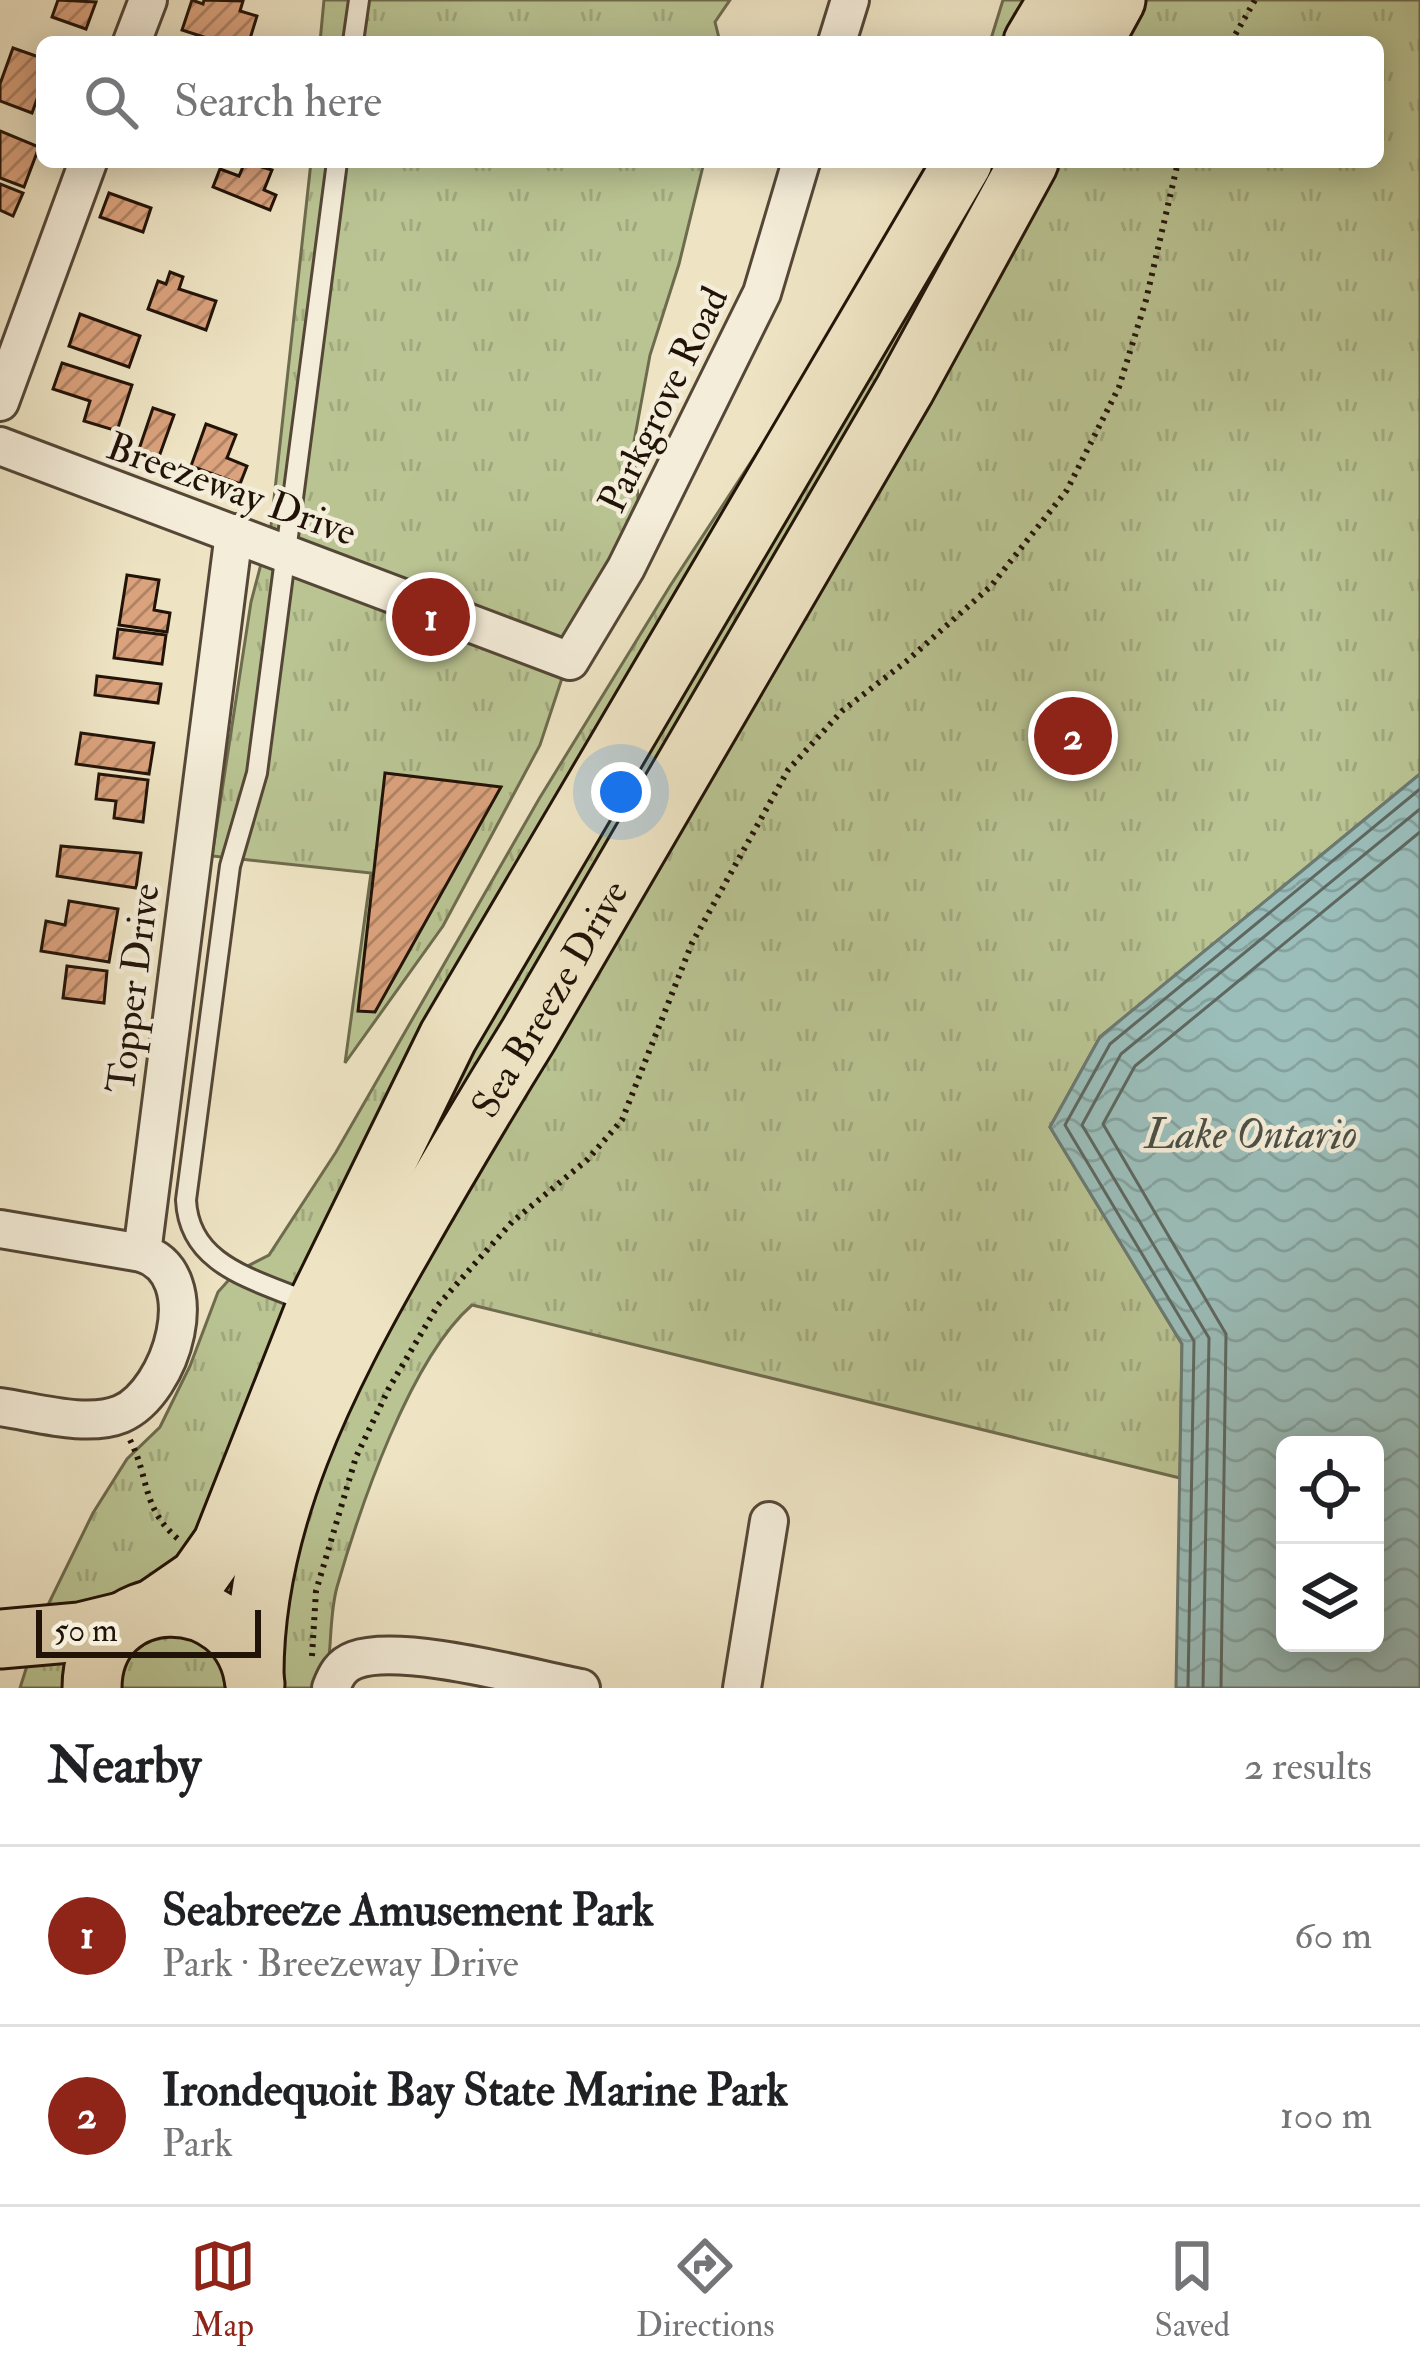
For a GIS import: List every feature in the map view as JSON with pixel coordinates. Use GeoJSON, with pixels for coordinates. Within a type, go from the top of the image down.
{"type":"FeatureCollection","features":[{"type":"Feature","properties":{"kind":"main road"},"geometry":{"type":"LineString","coordinates":[[1037,36],[1058,0]]}},
{"type":"Feature","properties":{"kind":"main road"},"geometry":{"type":"LineString","coordinates":[[1096,36],[1116,0]]}},
{"type":"Feature","properties":{"kind":"main road","name":"Sea Breeze Drive"},"geometry":{"type":"LineString","coordinates":[[140,1614],[190,1586],[222,1544],[316,1306],[468,1002],[959,168]]}},
{"type":"Feature","properties":{"kind":"main road","name":"Sea Breeze Drive"},"geometry":{"type":"LineString","coordinates":[[255,1685],[257,1622],[276,1533],[302,1444],[333,1371],[467,1133],[905,388],[1026,168]]}},
{"type":"Feature","properties":{"kind":"main road"},"geometry":{"type":"LineString","coordinates":[[0,1639],[80,1633],[178,1606],[214,1616],[240,1640],[255,1685]]}},
{"type":"Feature","properties":{"kind":"main road"},"geometry":{"type":"LineString","coordinates":[[92,1688],[96,1660],[113,1632],[140,1614]]}},
{"type":"Feature","properties":{"kind":"main road"},"geometry":{"type":"LineString","coordinates":[[0,1662],[68,1688]]}},
{"type":"Feature","properties":{"kind":"street"},"geometry":{"type":"LineString","coordinates":[[134,36],[148,0]]}},
{"type":"Feature","properties":{"kind":"street"},"geometry":{"type":"LineString","coordinates":[[839,36],[850,0]]}},
{"type":"Feature","properties":{"kind":"street"},"geometry":{"type":"LineString","coordinates":[[0,402],[86,168]]}},
{"type":"Feature","properties":{"kind":"street","name":"Parkgrove Road"},"geometry":{"type":"LineString","coordinates":[[570,661],[626,568],[762,292],[799,168]]}},
{"type":"Feature","properties":{"kind":"street","name":"Breezeway Drive"},"geometry":{"type":"LineString","coordinates":[[0,446],[570,661]]}},
{"type":"Feature","properties":{"kind":"street","name":"Topper Drive"},"geometry":{"type":"LineString","coordinates":[[142,1253],[234,533]]}},
{"type":"Feature","properties":{"kind":"street"},"geometry":{"type":"LineString","coordinates":[[0,1229],[156,1257],[171,1275],[178,1305],[173,1341],[147,1396],[118,1415],[92,1419],[0,1407]]}},
{"type":"Feature","properties":{"kind":"street"},"geometry":{"type":"LineString","coordinates":[[742,1688],[769,1521]]}},
{"type":"Feature","properties":{"kind":"street"},"geometry":{"type":"LineString","coordinates":[[321,1676],[360,1658],[384,1656],[444,1662],[581,1688]]}},
{"type":"Feature","properties":{"kind":"lane"},"geometry":{"type":"LineString","coordinates":[[354,36],[359,0]]}},
{"type":"Feature","properties":{"kind":"lane"},"geometry":{"type":"LineString","coordinates":[[316,1306],[236,1272],[200,1247],[191,1233],[186,1200],[230,866],[257,773],[336,168]]}},
{"type":"Feature","properties":{"kind":"path"},"geometry":{"type":"LineString","coordinates":[[1234,36],[1255,0]]}},
{"type":"Feature","properties":{"kind":"path"},"geometry":{"type":"LineString","coordinates":[[321,1676],[316,1592],[356,1457],[389,1388],[438,1305],[512,1222],[587,1160],[622,1120],[692,943],[788,770],[842,711],[991,586],[1067,490],[1119,387],[1146,300],[1177,168]]}},
{"type":"Feature","properties":{"kind":"path"},"geometry":{"type":"LineString","coordinates":[[118,1415],[139,1460],[152,1510],[185,1544]]}},
{"type":"Feature","properties":{"kind":"green space"},"geometry":{"type":"Polygon","coordinates":[[[324,0],[730,0],[715,22],[718,36],[321,36],[324,0]]]}},
{"type":"Feature","properties":{"kind":"green space"},"geometry":{"type":"Polygon","coordinates":[[[1003,0],[1420,0],[1420,774],[1100,1037],[1050,1127],[1182,1344],[1180,1478],[472,1305],[428,1361],[373,1477],[337,1587],[324,1688],[20,1688],[43,1615],[93,1513],[127,1459],[160,1427],[218,1292],[236,1272],[269,1255],[336,1152],[539,799],[781,416],[928,168],[1384,168],[1384,36],[992,36],[1003,0]]]}},
{"type":"Feature","properties":{"kind":"green space"},"geometry":{"type":"Polygon","coordinates":[[[310,168],[703,168],[650,355],[633,447],[639,508],[570,654],[540,745],[443,926],[345,1063],[371,873],[212,856],[251,602],[271,526],[310,168]]]}},
{"type":"Feature","properties":{"kind":"water","name":"Lake Ontario"},"geometry":{"type":"Polygon","coordinates":[[[1420,774],[1420,1688],[1176,1688],[1182,1344],[1050,1127],[1100,1037],[1420,774]]]}},
{"type":"Feature","properties":{"kind":"building"},"geometry":{"type":"Polygon","coordinates":[[[58,0],[96,2],[86,29],[52,17],[58,0]]]}},
{"type":"Feature","properties":{"kind":"building"},"geometry":{"type":"Polygon","coordinates":[[[192,0],[203,4],[204,0],[243,1],[240,11],[257,16],[251,36],[200,36],[182,30],[192,0]]]}},
{"type":"Feature","properties":{"kind":"building"},"geometry":{"type":"Polygon","coordinates":[[[13,48],[36,56],[32,113],[0,101],[0,84],[13,48]]]}},
{"type":"Feature","properties":{"kind":"building"},"geometry":{"type":"Polygon","coordinates":[[[0,131],[36,146],[24,187],[0,178],[0,131]]]}},
{"type":"Feature","properties":{"kind":"building"},"geometry":{"type":"Polygon","coordinates":[[[242,168],[272,170],[264,190],[276,195],[270,210],[213,187],[220,169],[239,176],[242,168]]]}},
{"type":"Feature","properties":{"kind":"building"},"geometry":{"type":"Polygon","coordinates":[[[0,184],[23,193],[13,216],[0,210],[0,184]]]}},
{"type":"Feature","properties":{"kind":"building"},"geometry":{"type":"Polygon","coordinates":[[[109,193],[151,208],[143,232],[100,217],[109,193]]]}},
{"type":"Feature","properties":{"kind":"building"},"geometry":{"type":"Polygon","coordinates":[[[170,272],[183,277],[179,289],[216,301],[206,330],[148,309],[158,281],[166,284],[170,272]]]}},
{"type":"Feature","properties":{"kind":"building"},"geometry":{"type":"Polygon","coordinates":[[[80,314],[140,336],[129,367],[69,346],[80,314]]]}},
{"type":"Feature","properties":{"kind":"building"},"geometry":{"type":"Polygon","coordinates":[[[62,363],[132,385],[117,431],[84,421],[90,401],[53,389],[62,363]]]}},
{"type":"Feature","properties":{"kind":"building"},"geometry":{"type":"Polygon","coordinates":[[[153,408],[174,415],[156,465],[136,458],[153,408]]]}},
{"type":"Feature","properties":{"kind":"building"},"geometry":{"type":"Polygon","coordinates":[[[206,424],[236,435],[227,458],[247,466],[240,484],[191,466],[206,424]]]}},
{"type":"Feature","properties":{"kind":"building"},"geometry":{"type":"Polygon","coordinates":[[[127,575],[159,580],[154,610],[170,613],[167,632],[119,625],[127,575]]]}},
{"type":"Feature","properties":{"kind":"building"},"geometry":{"type":"Polygon","coordinates":[[[118,629],[166,635],[162,664],[114,658],[118,629]]]}},
{"type":"Feature","properties":{"kind":"building"},"geometry":{"type":"Polygon","coordinates":[[[97,676],[161,684],[158,703],[95,695],[97,676]]]}},
{"type":"Feature","properties":{"kind":"building"},"geometry":{"type":"Polygon","coordinates":[[[81,733],[154,743],[149,774],[76,764],[81,733]]]}},
{"type":"Feature","properties":{"kind":"building"},"geometry":{"type":"Polygon","coordinates":[[[385,773],[501,787],[375,1012],[358,1011],[385,773]]]}},
{"type":"Feature","properties":{"kind":"building"},"geometry":{"type":"Polygon","coordinates":[[[99,774],[148,780],[143,822],[114,818],[116,801],[96,799],[99,774]]]}},
{"type":"Feature","properties":{"kind":"building"},"geometry":{"type":"Polygon","coordinates":[[[61,846],[141,853],[136,888],[57,876],[61,846]]]}},
{"type":"Feature","properties":{"kind":"building"},"geometry":{"type":"Polygon","coordinates":[[[69,901],[118,909],[109,962],[41,951],[46,921],[65,925],[69,901]]]}},
{"type":"Feature","properties":{"kind":"building"},"geometry":{"type":"Polygon","coordinates":[[[67,966],[107,971],[104,1003],[63,998],[67,966]]]}},
{"type":"Feature","properties":{"kind":"place","name":"Seabreeze Amusement Park"},"geometry":{"type":"Point","coordinates":[431,617]}},
{"type":"Feature","properties":{"kind":"place","name":"Irondequoit Bay State Marine Park"},"geometry":{"type":"Point","coordinates":[1073,736]}}]}
